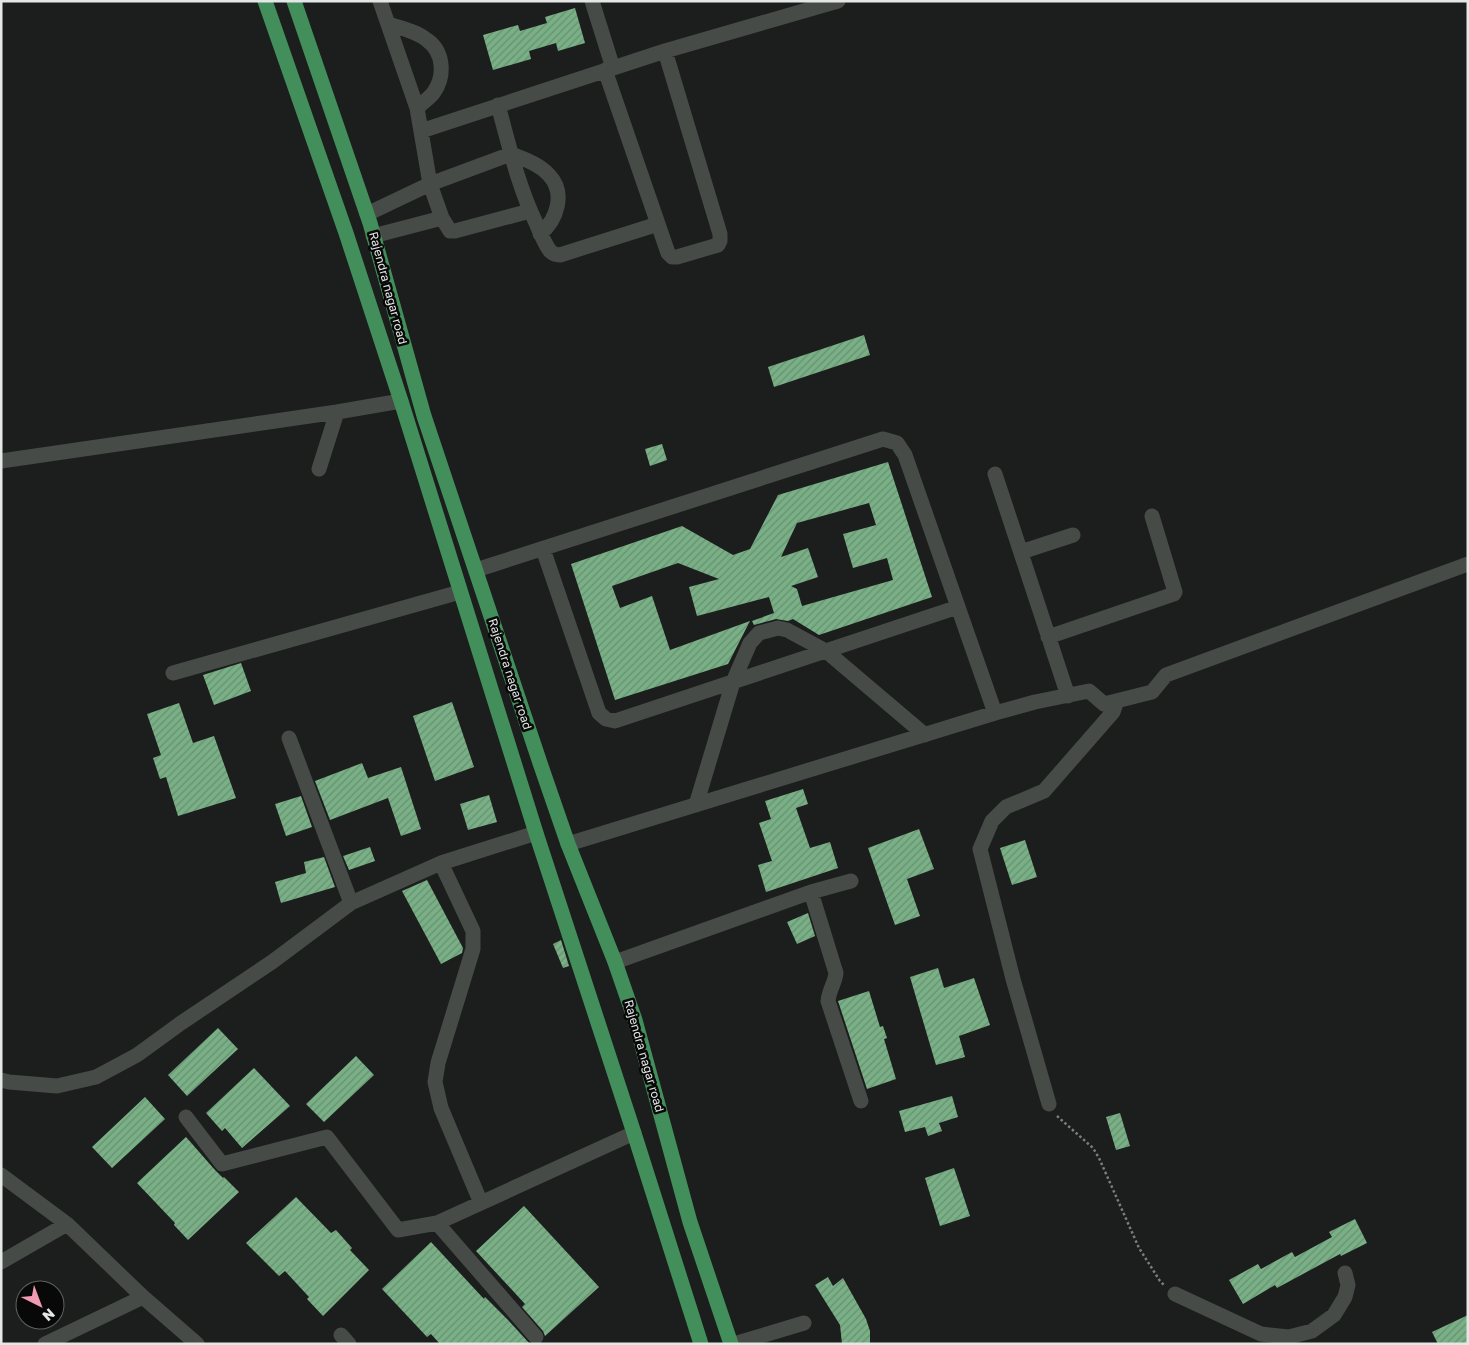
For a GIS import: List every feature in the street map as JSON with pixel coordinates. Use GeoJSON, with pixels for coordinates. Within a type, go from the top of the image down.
{"type":"FeatureCollection","features":[{"type":"Feature","properties":{"kind":"main road","name":"Rajendra nagar road"},"geometry":{"type":"LineString","coordinates":[[265,1],[346,232],[401,400],[536,833],[701,1344]]}},
{"type":"Feature","properties":{"kind":"main road","name":"Rajendra nagar road"},"geometry":{"type":"LineString","coordinates":[[294,1],[367,214],[424,416],[540,764],[568,844],[615,962],[637,1030],[690,1222],[733,1344]]}},
{"type":"Feature","properties":{"kind":"main road"},"geometry":{"type":"LineString","coordinates":[[517,770],[540,764]]}},
{"type":"Feature","properties":{"kind":"street"},"geometry":{"type":"LineString","coordinates":[[380,1],[416,108],[430,184],[447,229],[454,231],[530,211]]}},
{"type":"Feature","properties":{"kind":"street"},"geometry":{"type":"LineString","coordinates":[[592,1],[609,69],[658,224],[668,253],[672,257],[677,258],[718,246],[720,234],[665,51]]}},
{"type":"Feature","properties":{"kind":"street"},"geometry":{"type":"LineString","coordinates":[[421,131],[665,51],[838,1]]}},
{"type":"Feature","properties":{"kind":"street"},"geometry":{"type":"LineString","coordinates":[[388,24],[413,32],[429,40],[437,51],[442,65],[440,79],[434,93],[416,108]]}},
{"type":"Feature","properties":{"kind":"street"},"geometry":{"type":"LineString","coordinates":[[498,105],[511,154],[530,211],[540,234],[554,255],[560,255],[658,224]]}},
{"type":"Feature","properties":{"kind":"street"},"geometry":{"type":"LineString","coordinates":[[367,214],[430,184],[511,154],[528,160],[542,169],[550,175],[555,184],[559,202],[548,227],[540,234]]}},
{"type":"Feature","properties":{"kind":"street"},"geometry":{"type":"LineString","coordinates":[[373,236],[442,218]]}},
{"type":"Feature","properties":{"kind":"street"},"geometry":{"type":"LineString","coordinates":[[1,461],[337,412],[401,400]]}},
{"type":"Feature","properties":{"kind":"street"},"geometry":{"type":"LineString","coordinates":[[319,469],[337,412]]}},
{"type":"Feature","properties":{"kind":"street"},"geometry":{"type":"LineString","coordinates":[[476,570],[883,439],[897,443],[906,455],[995,713]]}},
{"type":"Feature","properties":{"kind":"street"},"geometry":{"type":"LineString","coordinates":[[995,474],[1068,696]]}},
{"type":"Feature","properties":{"kind":"street"},"geometry":{"type":"LineString","coordinates":[[1048,637],[1174,594],[1175,592],[1152,516]]}},
{"type":"Feature","properties":{"kind":"street"},"geometry":{"type":"LineString","coordinates":[[1021,552],[1073,535]]}},
{"type":"Feature","properties":{"kind":"street"},"geometry":{"type":"LineString","coordinates":[[543,549],[599,713],[606,719],[614,721],[958,607]]}},
{"type":"Feature","properties":{"kind":"street"},"geometry":{"type":"LineString","coordinates":[[568,844],[1035,702],[1089,691],[1104,704],[1152,692],[1166,675],[1468,564]]}},
{"type":"Feature","properties":{"kind":"street"},"geometry":{"type":"LineString","coordinates":[[172,673],[460,592]]}},
{"type":"Feature","properties":{"kind":"street"},"geometry":{"type":"LineString","coordinates":[[696,805],[733,682],[750,643],[759,634],[778,628],[783,628],[826,651],[925,735]]}},
{"type":"Feature","properties":{"kind":"street"},"geometry":{"type":"LineString","coordinates":[[1049,1104],[1013,979],[980,849],[992,821],[1006,807],[1044,791],[1113,712],[1117,701]]}},
{"type":"Feature","properties":{"kind":"street"},"geometry":{"type":"LineString","coordinates":[[289,738],[351,903]]}},
{"type":"Feature","properties":{"kind":"street"},"geometry":{"type":"LineString","coordinates":[[1,1080],[57,1086],[96,1077],[137,1056],[181,1023],[272,962],[351,903],[440,863],[536,833]]}},
{"type":"Feature","properties":{"kind":"street"},"geometry":{"type":"LineString","coordinates":[[440,863],[473,932],[474,940],[473,950],[438,1063],[435,1082],[441,1108],[481,1203]]}},
{"type":"Feature","properties":{"kind":"street"},"geometry":{"type":"LineString","coordinates":[[615,962],[811,892],[851,881]]}},
{"type":"Feature","properties":{"kind":"street"},"geometry":{"type":"LineString","coordinates":[[811,892],[836,973],[835,980],[829,990],[828,1001],[861,1101]]}},
{"type":"Feature","properties":{"kind":"street"},"geometry":{"type":"LineString","coordinates":[[186,1117],[222,1164],[327,1137],[398,1230],[437,1223],[634,1133]]}},
{"type":"Feature","properties":{"kind":"street"},"geometry":{"type":"LineString","coordinates":[[1,1175],[67,1224],[197,1344]]}},
{"type":"Feature","properties":{"kind":"street"},"geometry":{"type":"LineString","coordinates":[[437,1223],[536,1336]]}},
{"type":"Feature","properties":{"kind":"street"},"geometry":{"type":"LineString","coordinates":[[1,1262],[67,1224]]}},
{"type":"Feature","properties":{"kind":"street"},"geometry":{"type":"LineString","coordinates":[[1175,1294],[1261,1334],[1289,1337],[1312,1331],[1334,1316],[1345,1297],[1348,1286],[1345,1273]]}},
{"type":"Feature","properties":{"kind":"street"},"geometry":{"type":"LineString","coordinates":[[46,1344],[143,1296]]}},
{"type":"Feature","properties":{"kind":"street"},"geometry":{"type":"LineString","coordinates":[[733,1344],[804,1323]]}},
{"type":"Feature","properties":{"kind":"path"},"geometry":{"type":"LineString","coordinates":[[1049,1104],[1055,1114],[1093,1148],[1138,1248],[1160,1282],[1175,1294]]}},
{"type":"Feature","properties":{"kind":"building"},"geometry":{"type":"Polygon","coordinates":[[[575,8],[585,43],[558,51],[556,43],[529,51],[531,59],[493,70],[483,35],[518,25],[520,31],[547,23],[545,17],[575,8]]]}},
{"type":"Feature","properties":{"kind":"building"},"geometry":{"type":"Polygon","coordinates":[[[864,335],[870,355],[774,387],[768,367],[864,335]]]}},
{"type":"Feature","properties":{"kind":"building"},"geometry":{"type":"Polygon","coordinates":[[[662,444],[667,460],[650,466],[645,449],[662,444]]]}},
{"type":"Feature","properties":{"kind":"building"},"geometry":{"type":"Polygon","coordinates":[[[888,462],[932,597],[819,635],[793,619],[788,621],[776,619],[754,625],[752,621],[774,613],[769,597],[697,616],[689,587],[719,579],[678,563],[612,586],[620,608],[652,596],[670,650],[750,621],[728,664],[615,700],[571,564],[682,526],[733,555],[750,549],[778,495],[888,462]],[[869,503],[797,523],[781,557],[808,548],[818,577],[791,586],[797,589],[802,606],[893,580],[887,558],[853,568],[843,534],[876,525],[869,503]]]}},
{"type":"Feature","properties":{"kind":"building"},"geometry":{"type":"Polygon","coordinates":[[[241,663],[251,691],[214,705],[203,675],[241,663]]]}},
{"type":"Feature","properties":{"kind":"building"},"geometry":{"type":"Polygon","coordinates":[[[452,702],[474,767],[435,781],[413,716],[452,702]]]}},
{"type":"Feature","properties":{"kind":"building"},"geometry":{"type":"Polygon","coordinates":[[[179,703],[193,743],[214,736],[236,798],[178,816],[166,777],[160,779],[153,758],[161,755],[147,714],[179,703]]]}},
{"type":"Feature","properties":{"kind":"building"},"geometry":{"type":"Polygon","coordinates":[[[362,763],[368,778],[401,767],[421,829],[401,836],[388,798],[330,820],[315,781],[362,763]]]}},
{"type":"Feature","properties":{"kind":"building"},"geometry":{"type":"Polygon","coordinates":[[[803,789],[808,804],[796,808],[810,848],[830,842],[838,868],[766,892],[758,865],[772,861],[759,823],[771,819],[765,801],[803,789]]]}},
{"type":"Feature","properties":{"kind":"building"},"geometry":{"type":"Polygon","coordinates":[[[489,795],[497,822],[468,830],[460,804],[489,795]]]}},
{"type":"Feature","properties":{"kind":"building"},"geometry":{"type":"Polygon","coordinates":[[[301,796],[312,827],[286,836],[275,804],[301,796]]]}},
{"type":"Feature","properties":{"kind":"building"},"geometry":{"type":"Polygon","coordinates":[[[919,829],[934,869],[907,879],[920,916],[895,925],[868,848],[919,829]]]}},
{"type":"Feature","properties":{"kind":"building"},"geometry":{"type":"Polygon","coordinates":[[[1025,840],[1037,877],[1012,885],[1000,848],[1025,840]]]}},
{"type":"Feature","properties":{"kind":"building"},"geometry":{"type":"Polygon","coordinates":[[[370,847],[375,861],[349,870],[343,856],[370,847]]]}},
{"type":"Feature","properties":{"kind":"building"},"geometry":{"type":"Polygon","coordinates":[[[324,857],[335,887],[281,903],[275,882],[306,873],[304,862],[324,857]]]}},
{"type":"Feature","properties":{"kind":"building"},"geometry":{"type":"Polygon","coordinates":[[[427,880],[463,948],[462,953],[441,964],[402,891],[427,880]]]}},
{"type":"Feature","properties":{"kind":"building"},"geometry":{"type":"Polygon","coordinates":[[[808,913],[815,936],[797,944],[787,922],[808,913]]]}},
{"type":"Feature","properties":{"kind":"building"},"geometry":{"type":"Polygon","coordinates":[[[561,940],[569,966],[563,968],[553,944],[561,940]]]}},
{"type":"Feature","properties":{"kind":"building"},"geometry":{"type":"Polygon","coordinates":[[[938,968],[944,988],[974,978],[990,1025],[959,1036],[965,1057],[936,1065],[910,977],[938,968]]]}},
{"type":"Feature","properties":{"kind":"building"},"geometry":{"type":"Polygon","coordinates":[[[869,991],[880,1027],[883,1026],[887,1038],[884,1039],[896,1079],[867,1089],[838,1001],[869,991]]]}},
{"type":"Feature","properties":{"kind":"building"},"geometry":{"type":"Polygon","coordinates":[[[218,1028],[238,1049],[187,1096],[168,1075],[218,1028]]]}},
{"type":"Feature","properties":{"kind":"building"},"geometry":{"type":"Polygon","coordinates":[[[356,1056],[374,1075],[324,1122],[306,1104],[356,1056]]]}},
{"type":"Feature","properties":{"kind":"building"},"geometry":{"type":"Polygon","coordinates":[[[254,1068],[290,1106],[242,1148],[225,1128],[222,1131],[206,1113],[254,1068]]]}},
{"type":"Feature","properties":{"kind":"building"},"geometry":{"type":"Polygon","coordinates":[[[952,1096],[958,1117],[939,1123],[942,1131],[928,1136],[925,1127],[905,1132],[899,1111],[952,1096]]]}},
{"type":"Feature","properties":{"kind":"building"},"geometry":{"type":"Polygon","coordinates":[[[145,1097],[165,1119],[112,1168],[92,1147],[145,1097]]]}},
{"type":"Feature","properties":{"kind":"building"},"geometry":{"type":"Polygon","coordinates":[[[1120,1113],[1130,1146],[1116,1150],[1106,1117],[1120,1113]]]}},
{"type":"Feature","properties":{"kind":"building"},"geometry":{"type":"Polygon","coordinates":[[[186,1137],[215,1170],[239,1192],[188,1240],[174,1225],[175,1223],[137,1183],[186,1137]]]}},
{"type":"Feature","properties":{"kind":"building"},"geometry":{"type":"Polygon","coordinates":[[[954,1168],[970,1216],[940,1226],[925,1178],[954,1168]]]}},
{"type":"Feature","properties":{"kind":"building"},"geometry":{"type":"Polygon","coordinates":[[[296,1197],[331,1233],[336,1230],[352,1248],[350,1250],[369,1270],[323,1316],[307,1299],[309,1297],[285,1271],[279,1276],[246,1243],[296,1197]]]}},
{"type":"Feature","properties":{"kind":"building"},"geometry":{"type":"Polygon","coordinates":[[[524,1206],[599,1287],[545,1336],[543,1331],[522,1307],[525,1304],[476,1251],[524,1206]]]}},
{"type":"Feature","properties":{"kind":"building"},"geometry":{"type":"Polygon","coordinates":[[[1355,1219],[1367,1243],[1341,1256],[1340,1254],[1277,1288],[1275,1285],[1243,1304],[1229,1280],[1258,1264],[1261,1269],[1292,1252],[1295,1257],[1332,1237],[1329,1232],[1355,1219]]]}},
{"type":"Feature","properties":{"kind":"building"},"geometry":{"type":"Polygon","coordinates":[[[431,1242],[484,1299],[485,1297],[530,1344],[440,1344],[431,1334],[427,1337],[382,1289],[431,1242]]]}},
{"type":"Feature","properties":{"kind":"building"},"geometry":{"type":"Polygon","coordinates":[[[828,1277],[833,1286],[843,1278],[866,1319],[870,1331],[870,1344],[842,1344],[840,1325],[815,1285],[828,1277]]]}},
{"type":"Feature","properties":{"kind":"building"},"geometry":{"type":"Polygon","coordinates":[[[1468,1315],[1468,1344],[1438,1344],[1432,1332],[1468,1315]]]}}]}
